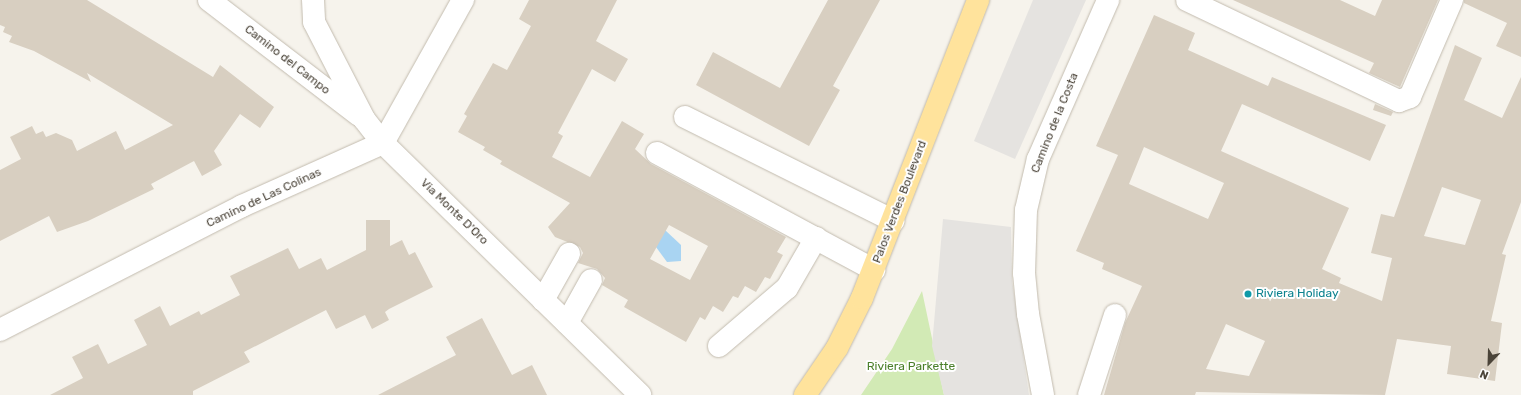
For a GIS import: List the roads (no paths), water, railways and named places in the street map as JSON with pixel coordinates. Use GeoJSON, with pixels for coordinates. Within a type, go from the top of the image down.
{"type":"FeatureCollection","features":[{"type":"Feature","properties":{"kind":"main road","name":"Palos Verdes Boulevard"},"geometry":{"type":"LineString","coordinates":[[805,395],[837,348],[874,270],[978,0]]}},
{"type":"Feature","properties":{"kind":"street","name":"Camino del Campo"},"geometry":{"type":"LineString","coordinates":[[209,0],[364,119]]}},
{"type":"Feature","properties":{"kind":"street","name":"Via Monte D'Oro"},"geometry":{"type":"LineString","coordinates":[[313,0],[314,22],[364,119],[383,143],[640,395]]}},
{"type":"Feature","properties":{"kind":"street"},"geometry":{"type":"LineString","coordinates":[[383,143],[463,0]]}},
{"type":"Feature","properties":{"kind":"street","name":"Camino de la Costa"},"geometry":{"type":"LineString","coordinates":[[1042,395],[1024,273],[1026,210],[1038,159],[1108,0]]}},
{"type":"Feature","properties":{"kind":"street"},"geometry":{"type":"LineString","coordinates":[[1187,0],[1399,101],[1410,97],[1452,0]]}},
{"type":"Feature","properties":{"kind":"street"},"geometry":{"type":"LineString","coordinates":[[685,117],[894,221]]}},
{"type":"Feature","properties":{"kind":"street","name":"Camino de Las Colinas"},"geometry":{"type":"LineString","coordinates":[[0,330],[242,206],[383,143]]}},
{"type":"Feature","properties":{"kind":"street"},"geometry":{"type":"LineString","coordinates":[[657,153],[874,270]]}},
{"type":"Feature","properties":{"kind":"street"},"geometry":{"type":"LineString","coordinates":[[719,346],[787,288],[816,238]]}},
{"type":"Feature","properties":{"kind":"street"},"geometry":{"type":"LineString","coordinates":[[543,300],[570,254]]}},
{"type":"Feature","properties":{"kind":"street"},"geometry":{"type":"LineString","coordinates":[[567,323],[591,280]]}},
{"type":"Feature","properties":{"kind":"street"},"geometry":{"type":"LineString","coordinates":[[1089,395],[1115,315]]}},
{"type":"Feature","properties":{"kind":"water"},"geometry":{"type":"Polygon","coordinates":[[[665,230],[681,245],[681,261],[667,262],[653,243],[665,230]]]}},
{"type":"Feature","properties":{"kind":"place","name":"Riviera Holiday"},"geometry":{"type":"Point","coordinates":[1248,294]}},
{"type":"Feature","properties":{"kind":"park label","name":"Riviera Parkette"},"geometry":{"type":"Point","coordinates":[911,367]}}]}
